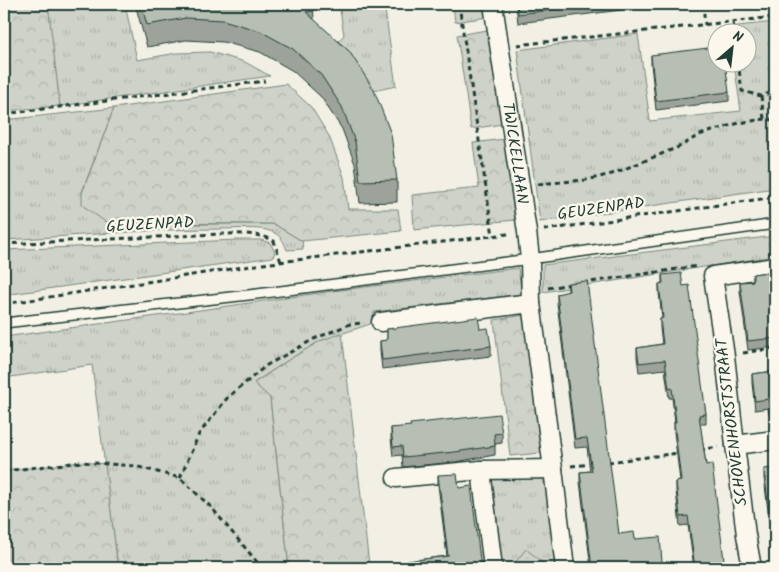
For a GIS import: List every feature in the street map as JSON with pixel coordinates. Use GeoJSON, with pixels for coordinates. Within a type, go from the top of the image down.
{"type":"FeatureCollection","features":[{"type":"Feature","properties":{"kind":"street","name":"TWICKELLAAN"},"geometry":{"type":"LineString","coordinates":[[493,4],[527,232],[530,259],[530,296],[565,568]]}},
{"type":"Feature","properties":{"kind":"street"},"geometry":{"type":"LineString","coordinates":[[713,276],[775,267]]}},
{"type":"Feature","properties":{"kind":"street","name":"SCHOVENHORSTSTRAAT"},"geometry":{"type":"LineString","coordinates":[[713,276],[725,356],[734,446],[752,568]]}},
{"type":"Feature","properties":{"kind":"street"},"geometry":{"type":"LineString","coordinates":[[381,322],[530,296]]}},
{"type":"Feature","properties":{"kind":"street"},"geometry":{"type":"LineString","coordinates":[[734,446],[775,440]]}},
{"type":"Feature","properties":{"kind":"street"},"geometry":{"type":"LineString","coordinates":[[396,478],[481,470],[553,469]]}},
{"type":"Feature","properties":{"kind":"street"},"geometry":{"type":"LineString","coordinates":[[481,470],[492,568]]}},
{"type":"Feature","properties":{"kind":"lane"},"geometry":{"type":"LineString","coordinates":[[4,323],[257,294],[530,259],[775,224]]}},
{"type":"Feature","properties":{"kind":"path"},"geometry":{"type":"LineString","coordinates":[[459,4],[493,236]]}},
{"type":"Feature","properties":{"kind":"path"},"geometry":{"type":"LineString","coordinates":[[500,47],[705,25],[703,4]]}},
{"type":"Feature","properties":{"kind":"path"},"geometry":{"type":"LineString","coordinates":[[733,22],[775,17]]}},
{"type":"Feature","properties":{"kind":"path"},"geometry":{"type":"LineString","coordinates":[[770,18],[775,53]]}},
{"type":"Feature","properties":{"kind":"path"},"geometry":{"type":"LineString","coordinates":[[739,72],[742,91],[761,96],[775,91]]}},
{"type":"Feature","properties":{"kind":"path"},"geometry":{"type":"LineString","coordinates":[[4,114],[265,81]]}},
{"type":"Feature","properties":{"kind":"path"},"geometry":{"type":"LineString","coordinates":[[761,96],[764,119]]}},
{"type":"Feature","properties":{"kind":"path"},"geometry":{"type":"LineString","coordinates":[[520,186],[586,180],[612,174],[681,146],[700,135],[739,123],[764,119],[775,120]]}},
{"type":"Feature","properties":{"kind":"path","name":"GEUZENPAD"},"geometry":{"type":"LineString","coordinates":[[4,304],[281,262],[527,232],[775,197]]}},
{"type":"Feature","properties":{"kind":"path","name":"GEUZENPAD"},"geometry":{"type":"LineString","coordinates":[[4,244],[255,234],[274,241],[281,262]]}},
{"type":"Feature","properties":{"kind":"path"},"geometry":{"type":"LineString","coordinates":[[530,296],[702,266],[713,276]]}},
{"type":"Feature","properties":{"kind":"path"},"geometry":{"type":"LineString","coordinates":[[180,478],[199,434],[228,397],[267,365],[314,339],[350,324],[381,322]]}},
{"type":"Feature","properties":{"kind":"path"},"geometry":{"type":"LineString","coordinates":[[725,356],[775,348]]}},
{"type":"Feature","properties":{"kind":"path"},"geometry":{"type":"LineString","coordinates":[[696,450],[734,446]]}},
{"type":"Feature","properties":{"kind":"path"},"geometry":{"type":"LineString","coordinates":[[553,469],[687,452]]}},
{"type":"Feature","properties":{"kind":"path"},"geometry":{"type":"LineString","coordinates":[[4,471],[81,462],[136,466],[180,478],[211,508],[262,568]]}},
{"type":"Feature","properties":{"kind":"green space"},"geometry":{"type":"Polygon","coordinates":[[[4,4],[48,4],[60,106],[4,111],[4,4]]]}},
{"type":"Feature","properties":{"kind":"green space"},"geometry":{"type":"Polygon","coordinates":[[[47,4],[157,4],[126,9],[137,60],[177,53],[210,52],[245,62],[270,76],[60,106],[47,4]]]}},
{"type":"Feature","properties":{"kind":"green space"},"geometry":{"type":"Polygon","coordinates":[[[339,4],[427,4],[385,10],[396,86],[373,91],[335,45],[344,35],[339,4]]]}},
{"type":"Feature","properties":{"kind":"green space"},"geometry":{"type":"Polygon","coordinates":[[[453,4],[486,4],[488,17],[455,22],[453,4]]]}},
{"type":"Feature","properties":{"kind":"green space"},"geometry":{"type":"Polygon","coordinates":[[[774,22],[775,188],[540,222],[517,50],[638,34],[650,121],[741,111],[735,72],[756,72],[756,24],[774,22]]]}},
{"type":"Feature","properties":{"kind":"green space"},"geometry":{"type":"Polygon","coordinates":[[[487,30],[502,124],[471,129],[457,35],[487,30]]]}},
{"type":"Feature","properties":{"kind":"green space"},"geometry":{"type":"Polygon","coordinates":[[[286,84],[311,107],[329,136],[344,177],[348,209],[398,209],[401,231],[302,241],[274,224],[114,223],[104,221],[82,205],[82,193],[114,108],[286,84]]]}},
{"type":"Feature","properties":{"kind":"green space"},"geometry":{"type":"Polygon","coordinates":[[[114,108],[82,192],[104,221],[118,224],[274,224],[302,241],[303,249],[287,250],[277,234],[270,231],[253,229],[166,230],[4,240],[4,120],[114,108]]]}},
{"type":"Feature","properties":{"kind":"green space"},"geometry":{"type":"Polygon","coordinates":[[[504,139],[515,220],[414,230],[412,195],[479,188],[473,143],[504,139]]]}},
{"type":"Feature","properties":{"kind":"green space"},"geometry":{"type":"Polygon","coordinates":[[[775,236],[775,256],[543,292],[543,265],[775,236]]]}},
{"type":"Feature","properties":{"kind":"green space"},"geometry":{"type":"Polygon","coordinates":[[[261,240],[270,243],[275,252],[273,257],[4,295],[4,250],[261,240]]]}},
{"type":"Feature","properties":{"kind":"green space"},"geometry":{"type":"Polygon","coordinates":[[[518,268],[522,294],[374,312],[373,323],[320,341],[255,382],[270,398],[289,568],[118,568],[92,365],[4,378],[4,337],[333,291],[518,268]]]}},
{"type":"Feature","properties":{"kind":"green space"},"geometry":{"type":"Polygon","coordinates":[[[524,315],[541,453],[510,456],[494,320],[524,315]]]}},
{"type":"Feature","properties":{"kind":"green space"},"geometry":{"type":"Polygon","coordinates":[[[342,333],[369,565],[344,568],[289,568],[270,398],[254,383],[320,341],[342,333]]]}},
{"type":"Feature","properties":{"kind":"green space"},"geometry":{"type":"Polygon","coordinates":[[[81,462],[105,464],[118,568],[4,568],[4,471],[81,462]]]}},
{"type":"Feature","properties":{"kind":"green space"},"geometry":{"type":"Polygon","coordinates":[[[545,471],[557,568],[501,568],[489,480],[545,471]]]}},
{"type":"Feature","properties":{"kind":"green space"},"geometry":{"type":"Polygon","coordinates":[[[526,549],[542,562],[538,568],[511,568],[526,549]]]}},
{"type":"Feature","properties":{"kind":"building"},"geometry":{"type":"Polygon","coordinates":[[[141,4],[313,4],[314,11],[306,12],[349,51],[374,90],[391,134],[397,180],[360,181],[355,142],[342,107],[321,75],[293,49],[260,31],[223,20],[186,18],[147,25],[141,4]]]}},
{"type":"Feature","properties":{"kind":"building"},"geometry":{"type":"Polygon","coordinates":[[[517,4],[597,4],[518,14],[517,4]]]}},
{"type":"Feature","properties":{"kind":"building"},"geometry":{"type":"Polygon","coordinates":[[[706,48],[706,72],[726,72],[729,92],[656,101],[651,55],[706,48]]]}},
{"type":"Feature","properties":{"kind":"building"},"geometry":{"type":"Polygon","coordinates":[[[775,271],[775,338],[748,341],[740,282],[753,281],[753,274],[775,271]]]}},
{"type":"Feature","properties":{"kind":"building"},"geometry":{"type":"Polygon","coordinates":[[[681,273],[683,286],[689,285],[706,414],[699,415],[706,465],[712,464],[725,568],[695,568],[688,516],[680,517],[676,482],[681,481],[674,422],[676,422],[672,388],[669,389],[665,360],[639,363],[637,348],[663,344],[660,319],[663,318],[659,284],[663,283],[662,275],[681,273]]]}},
{"type":"Feature","properties":{"kind":"building"},"geometry":{"type":"Polygon","coordinates":[[[587,281],[619,534],[634,532],[635,539],[660,537],[662,562],[639,565],[639,568],[592,568],[580,472],[592,471],[587,438],[575,439],[557,294],[569,291],[568,283],[587,281]]]}},
{"type":"Feature","properties":{"kind":"building"},"geometry":{"type":"Polygon","coordinates":[[[478,317],[480,329],[488,328],[491,346],[382,360],[380,341],[387,340],[387,329],[478,317]]]}},
{"type":"Feature","properties":{"kind":"building"},"geometry":{"type":"Polygon","coordinates":[[[775,371],[775,405],[769,405],[768,399],[755,401],[752,374],[775,371]]]}},
{"type":"Feature","properties":{"kind":"building"},"geometry":{"type":"Polygon","coordinates":[[[499,414],[502,433],[494,434],[495,446],[403,457],[402,446],[393,447],[391,428],[411,426],[410,424],[499,414]]]}},
{"type":"Feature","properties":{"kind":"building"},"geometry":{"type":"Polygon","coordinates":[[[775,468],[775,559],[764,469],[775,468]]]}},
{"type":"Feature","properties":{"kind":"building"},"geometry":{"type":"Polygon","coordinates":[[[457,474],[459,488],[471,486],[481,568],[409,568],[408,561],[448,556],[438,475],[457,474]]]}}]}
